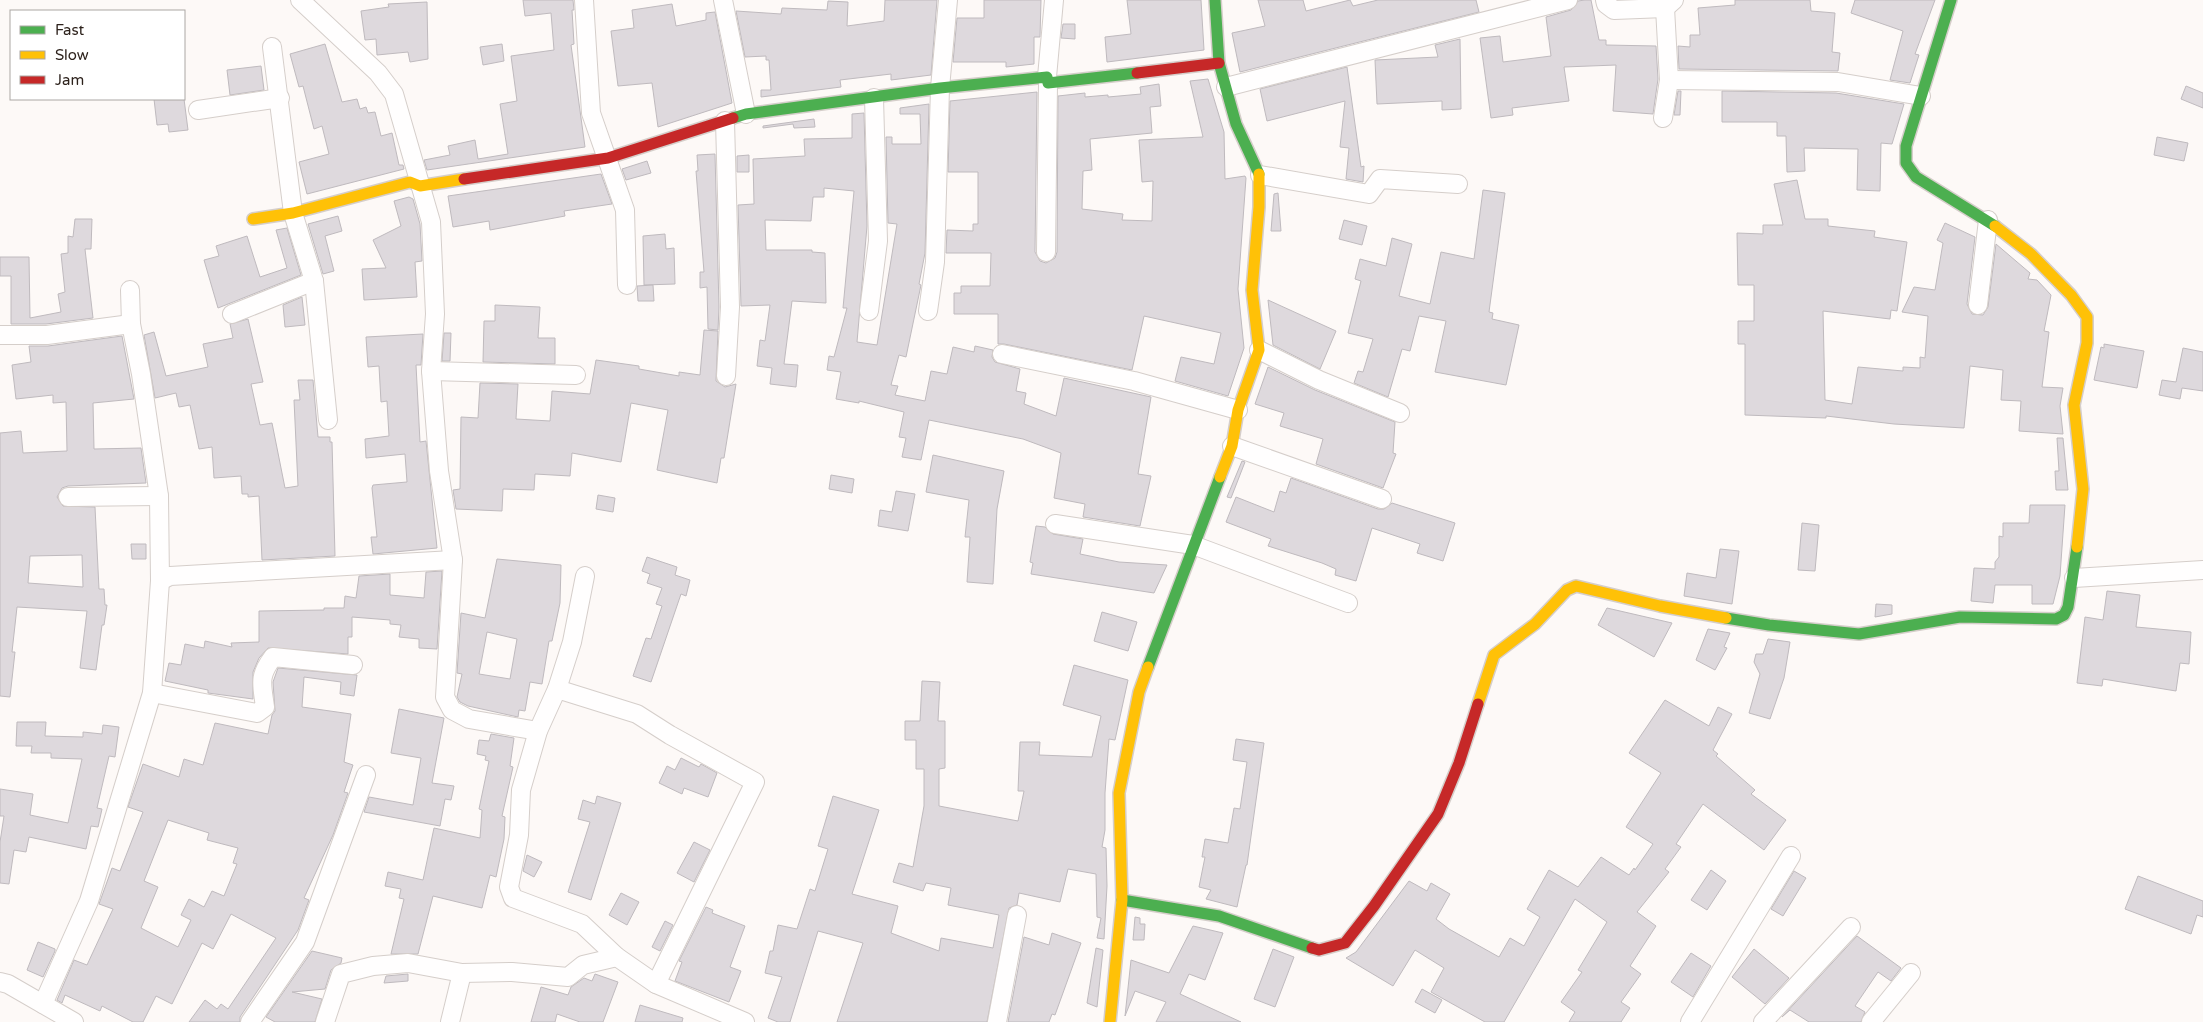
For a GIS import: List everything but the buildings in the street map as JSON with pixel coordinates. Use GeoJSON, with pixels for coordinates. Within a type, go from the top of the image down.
{"type":"FeatureCollection","features":[{"type":"Feature","properties":{"kind":"street"},"geometry":{"type":"LineString","coordinates":[[300,0],[378,73],[394,94],[431,222],[435,314],[431,371],[439,471],[453,560],[445,697],[452,710],[470,719],[538,731]]}},
{"type":"Feature","properties":{"kind":"street"},"geometry":{"type":"LineString","coordinates":[[584,0],[591,113],[625,210],[627,285]]}},
{"type":"Feature","properties":{"kind":"street"},"geometry":{"type":"LineString","coordinates":[[723,0],[746,114]]}},
{"type":"Feature","properties":{"kind":"street"},"geometry":{"type":"LineString","coordinates":[[928,311],[935,262],[940,88],[948,0]]}},
{"type":"Feature","properties":{"kind":"street"},"geometry":{"type":"LineString","coordinates":[[1046,252],[1047,80],[1054,0]]}},
{"type":"Feature","properties":{"kind":"street"},"geometry":{"type":"LineString","coordinates":[[1110,1022],[1122,900],[1119,793],[1137,702],[1192,545],[1232,446],[1238,410],[1259,350],[1252,290],[1260,176],[1236,124],[1219,63],[1216,0]]}},
{"type":"Feature","properties":{"kind":"street"},"geometry":{"type":"LineString","coordinates":[[1226,88],[1568,0]]}},
{"type":"Feature","properties":{"kind":"street"},"geometry":{"type":"LineString","coordinates":[[1605,0],[1606,4],[1614,10],[1670,4],[1669,80],[1663,118]]}},
{"type":"Feature","properties":{"kind":"street"},"geometry":{"type":"LineString","coordinates":[[1122,900],[1219,916],[1319,950],[1345,943],[1374,906],[1438,814],[1459,763],[1494,655],[1535,624],[1567,590],[1576,586],[1660,606],[1714,616],[1769,625],[1859,634],[1960,617],[2056,619],[2064,615],[2068,607],[2074,578],[2082,489],[2074,405],[2087,343],[2087,317],[2071,295],[2032,254],[1988,220],[1916,178],[1906,162],[1906,146],[1951,0]]}},
{"type":"Feature","properties":{"kind":"street"},"geometry":{"type":"LineString","coordinates":[[272,47],[280,98],[293,213],[314,281],[328,420]]}},
{"type":"Feature","properties":{"kind":"street"},"geometry":{"type":"LineString","coordinates":[[253,219],[293,213],[410,182],[420,186],[608,158],[746,114],[940,88],[1047,80],[1219,63]]}},
{"type":"Feature","properties":{"kind":"street"},"geometry":{"type":"LineString","coordinates":[[1669,80],[1838,82],[1921,96]]}},
{"type":"Feature","properties":{"kind":"street"},"geometry":{"type":"LineString","coordinates":[[198,110],[280,98]]}},
{"type":"Feature","properties":{"kind":"street"},"geometry":{"type":"LineString","coordinates":[[869,311],[878,241],[874,98]]}},
{"type":"Feature","properties":{"kind":"street"},"geometry":{"type":"LineString","coordinates":[[725,121],[730,307],[726,376]]}},
{"type":"Feature","properties":{"kind":"street"},"geometry":{"type":"LineString","coordinates":[[1260,176],[1368,194],[1380,179],[1458,184]]}},
{"type":"Feature","properties":{"kind":"street"},"geometry":{"type":"LineString","coordinates":[[1978,305],[1988,220]]}},
{"type":"Feature","properties":{"kind":"street"},"geometry":{"type":"LineString","coordinates":[[232,314],[314,281]]}},
{"type":"Feature","properties":{"kind":"street"},"geometry":{"type":"LineString","coordinates":[[43,1004],[89,901],[152,693],[160,581],[159,496],[141,374],[131,324],[130,290]]}},
{"type":"Feature","properties":{"kind":"street"},"geometry":{"type":"LineString","coordinates":[[0,336],[47,335],[131,324]]}},
{"type":"Feature","properties":{"kind":"street"},"geometry":{"type":"LineString","coordinates":[[1259,350],[1319,380],[1400,413]]}},
{"type":"Feature","properties":{"kind":"street"},"geometry":{"type":"LineString","coordinates":[[1002,354],[1134,381],[1238,410]]}},
{"type":"Feature","properties":{"kind":"street"},"geometry":{"type":"LineString","coordinates":[[431,371],[576,375]]}},
{"type":"Feature","properties":{"kind":"street"},"geometry":{"type":"LineString","coordinates":[[1232,446],[1382,499]]}},
{"type":"Feature","properties":{"kind":"street"},"geometry":{"type":"LineString","coordinates":[[68,498],[159,496]]}},
{"type":"Feature","properties":{"kind":"street"},"geometry":{"type":"LineString","coordinates":[[1055,524],[1192,545],[1348,603]]}},
{"type":"Feature","properties":{"kind":"street"},"geometry":{"type":"LineString","coordinates":[[160,581],[170,576],[453,560]]}},
{"type":"Feature","properties":{"kind":"street"},"geometry":{"type":"LineString","coordinates":[[2074,578],[2203,570]]}},
{"type":"Feature","properties":{"kind":"street"},"geometry":{"type":"LineString","coordinates":[[584,576],[572,642],[557,689],[538,731],[521,790],[519,835],[509,887],[513,898],[582,924],[617,957],[656,984],[745,1022]]}},
{"type":"Feature","properties":{"kind":"street"},"geometry":{"type":"LineString","coordinates":[[152,693],[257,713],[266,707],[262,685],[263,670],[273,657],[353,665]]}},
{"type":"Feature","properties":{"kind":"street"},"geometry":{"type":"LineString","coordinates":[[557,689],[637,714],[755,782],[656,984]]}},
{"type":"Feature","properties":{"kind":"street"},"geometry":{"type":"LineString","coordinates":[[250,1022],[305,942],[366,776]]}},
{"type":"Feature","properties":{"kind":"street"},"geometry":{"type":"LineString","coordinates":[[1690,1022],[1791,856]]}},
{"type":"Feature","properties":{"kind":"street"},"geometry":{"type":"LineString","coordinates":[[997,1022],[1018,915]]}},
{"type":"Feature","properties":{"kind":"street"},"geometry":{"type":"LineString","coordinates":[[1763,1022],[1851,927]]}},
{"type":"Feature","properties":{"kind":"street"},"geometry":{"type":"LineString","coordinates":[[325,1022],[341,974],[373,966],[408,963],[462,973],[512,972],[568,978],[583,965],[617,957]]}},
{"type":"Feature","properties":{"kind":"street"},"geometry":{"type":"LineString","coordinates":[[450,1022],[462,973]]}},
{"type":"Feature","properties":{"kind":"street"},"geometry":{"type":"LineString","coordinates":[[1871,1022],[1911,974]]}},
{"type":"Feature","properties":{"kind":"street"},"geometry":{"type":"LineString","coordinates":[[0,982],[8,984],[74,1022]]}},
{"type":"Feature","properties":{"kind":"traffic: fast"},"geometry":{"type":"LineString","coordinates":[[1215,0],[1219,63],[1236,124],[1259,174]]}},
{"type":"Feature","properties":{"kind":"traffic: fast"},"geometry":{"type":"LineString","coordinates":[[1951,0],[1906,146],[1906,163],[1916,177],[1995,226]]}},
{"type":"Feature","properties":{"kind":"traffic: fast"},"geometry":{"type":"LineString","coordinates":[[733,118],[746,114],[940,88],[1047,77],[1048,83],[1137,73]]}},
{"type":"Feature","properties":{"kind":"traffic: fast"},"geometry":{"type":"LineString","coordinates":[[1148,667],[1220,477]]}},
{"type":"Feature","properties":{"kind":"traffic: fast"},"geometry":{"type":"LineString","coordinates":[[1726,618],[1769,625],[1859,634],[1960,617],[2056,619],[2064,615],[2068,607],[2077,547]]}},
{"type":"Feature","properties":{"kind":"traffic: fast"},"geometry":{"type":"LineString","coordinates":[[1122,900],[1219,916],[1312,948]]}},
{"type":"Feature","properties":{"kind":"traffic: slow"},"geometry":{"type":"LineString","coordinates":[[1220,477],[1232,446],[1238,410],[1259,350],[1252,290],[1259,207],[1259,174]]}},
{"type":"Feature","properties":{"kind":"traffic: slow"},"geometry":{"type":"LineString","coordinates":[[253,219],[293,213],[410,182],[420,186],[464,179]]}},
{"type":"Feature","properties":{"kind":"traffic: slow"},"geometry":{"type":"LineString","coordinates":[[1995,226],[2031,254],[2071,295],[2087,317],[2087,343],[2074,405],[2083,489],[2077,547]]}},
{"type":"Feature","properties":{"kind":"traffic: slow"},"geometry":{"type":"LineString","coordinates":[[1478,704],[1494,655],[1535,624],[1567,590],[1576,586],[1660,606],[1726,618]]}},
{"type":"Feature","properties":{"kind":"traffic: slow"},"geometry":{"type":"LineString","coordinates":[[1110,1022],[1122,900],[1119,793],[1139,692],[1148,667]]}},
{"type":"Feature","properties":{"kind":"traffic: jam"},"geometry":{"type":"LineString","coordinates":[[1137,73],[1219,63]]}},
{"type":"Feature","properties":{"kind":"traffic: jam"},"geometry":{"type":"LineString","coordinates":[[464,179],[608,158],[733,118]]}},
{"type":"Feature","properties":{"kind":"traffic: jam"},"geometry":{"type":"LineString","coordinates":[[1312,948],[1319,950],[1345,943],[1374,906],[1438,814],[1459,763],[1478,704]]}}]}
